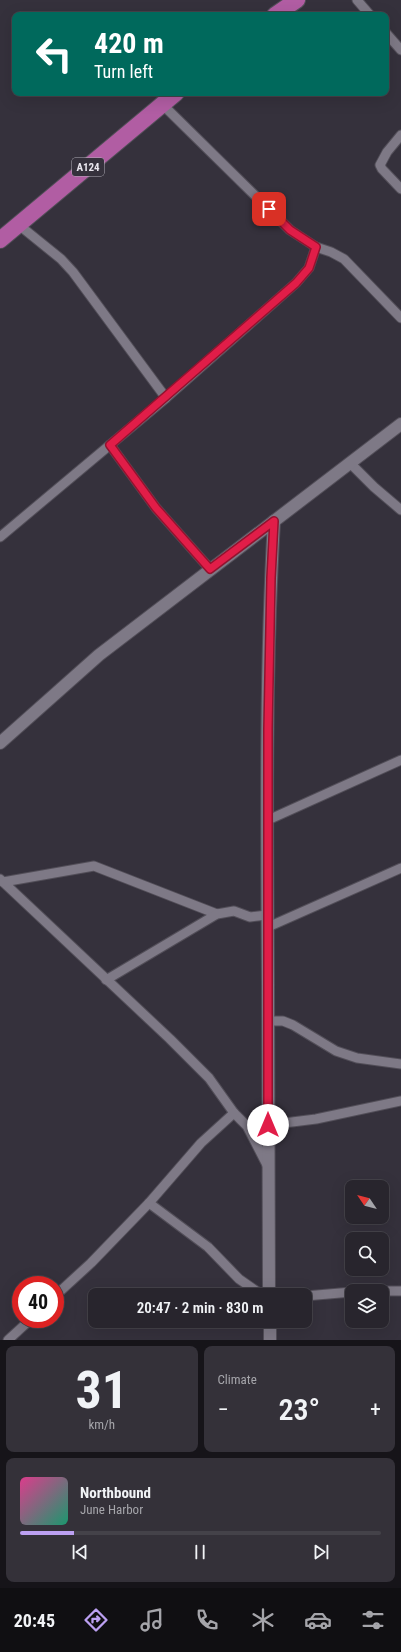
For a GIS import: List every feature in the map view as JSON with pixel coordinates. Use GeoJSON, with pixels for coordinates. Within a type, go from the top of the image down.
{"type":"FeatureCollection","features":[{"type":"Feature","properties":{"kind":"highway"},"geometry":{"type":"LineString","coordinates":[[279,12],[297,0]]}},
{"type":"Feature","properties":{"kind":"highway","name":"A124"},"geometry":{"type":"LineString","coordinates":[[0,240],[173,96]]}},
{"type":"Feature","properties":{"kind":"street"},"geometry":{"type":"LineString","coordinates":[[357,0],[367,12]]}},
{"type":"Feature","properties":{"kind":"street"},"geometry":{"type":"LineString","coordinates":[[389,36],[401,50]]}},
{"type":"Feature","properties":{"kind":"street"},"geometry":{"type":"LineString","coordinates":[[163,105],[290,230],[316,247],[331,252],[344,260],[401,318]]}},
{"type":"Feature","properties":{"kind":"street"},"geometry":{"type":"LineString","coordinates":[[401,135],[387,152],[380,164],[382,169],[401,189]]}},
{"type":"Feature","properties":{"kind":"street"},"geometry":{"type":"LineString","coordinates":[[19,224],[61,258],[73,272],[166,398]]}},
{"type":"Feature","properties":{"kind":"street"},"geometry":{"type":"LineString","coordinates":[[0,538],[166,398],[296,283],[309,268],[316,247]]}},
{"type":"Feature","properties":{"kind":"street"},"geometry":{"type":"LineString","coordinates":[[0,743],[98,655],[351,464],[401,424]]}},
{"type":"Feature","properties":{"kind":"street"},"geometry":{"type":"LineString","coordinates":[[110,445],[156,508],[210,569]]}},
{"type":"Feature","properties":{"kind":"street"},"geometry":{"type":"LineString","coordinates":[[351,464],[374,487],[401,510]]}},
{"type":"Feature","properties":{"kind":"street"},"geometry":{"type":"LineString","coordinates":[[269,1288],[267,1165],[267,915],[271,594],[274,521]]}},
{"type":"Feature","properties":{"kind":"street"},"geometry":{"type":"LineString","coordinates":[[268,820],[401,760]]}},
{"type":"Feature","properties":{"kind":"street"},"geometry":{"type":"LineString","coordinates":[[1,880],[94,866],[217,914]]}},
{"type":"Feature","properties":{"kind":"street"},"geometry":{"type":"LineString","coordinates":[[268,928],[401,868]]}},
{"type":"Feature","properties":{"kind":"street"},"geometry":{"type":"LineString","coordinates":[[1,880],[210,1078],[234,1113],[247,1126],[267,1165]]}},
{"type":"Feature","properties":{"kind":"street"},"geometry":{"type":"LineString","coordinates":[[106,980],[217,914],[234,911],[250,917],[267,915]]}},
{"type":"Feature","properties":{"kind":"street"},"geometry":{"type":"LineString","coordinates":[[268,1021],[283,1021],[293,1025],[336,1051],[357,1058],[401,1064]]}},
{"type":"Feature","properties":{"kind":"street"},"geometry":{"type":"LineString","coordinates":[[268,1125],[316,1119],[401,1101]]}},
{"type":"Feature","properties":{"kind":"street"},"geometry":{"type":"LineString","coordinates":[[64,1288],[91,1263],[149,1203],[201,1143],[234,1113]]}},
{"type":"Feature","properties":{"kind":"street"},"geometry":{"type":"LineString","coordinates":[[149,1203],[208,1247],[239,1279],[252,1288]]}},
{"type":"Feature","properties":{"kind":"street"},"geometry":{"type":"LineString","coordinates":[[389,1292],[401,1291]]}},
{"type":"Feature","properties":{"kind":"street"},"geometry":{"type":"LineString","coordinates":[[312,1295],[345,1293]]}},
{"type":"Feature","properties":{"kind":"street"},"geometry":{"type":"LineString","coordinates":[[8,1340],[21,1328]]}},
{"type":"Feature","properties":{"kind":"street"},"geometry":{"type":"LineString","coordinates":[[270,1328],[270,1340]]}},
{"type":"Feature","properties":{"kind":"route"},"geometry":{"type":"LineString","coordinates":[[268,1125],[268,729],[271,578],[274,521],[210,569],[156,508],[110,445],[166,398],[296,283],[309,268],[316,247],[290,230],[269,209]]}}]}
